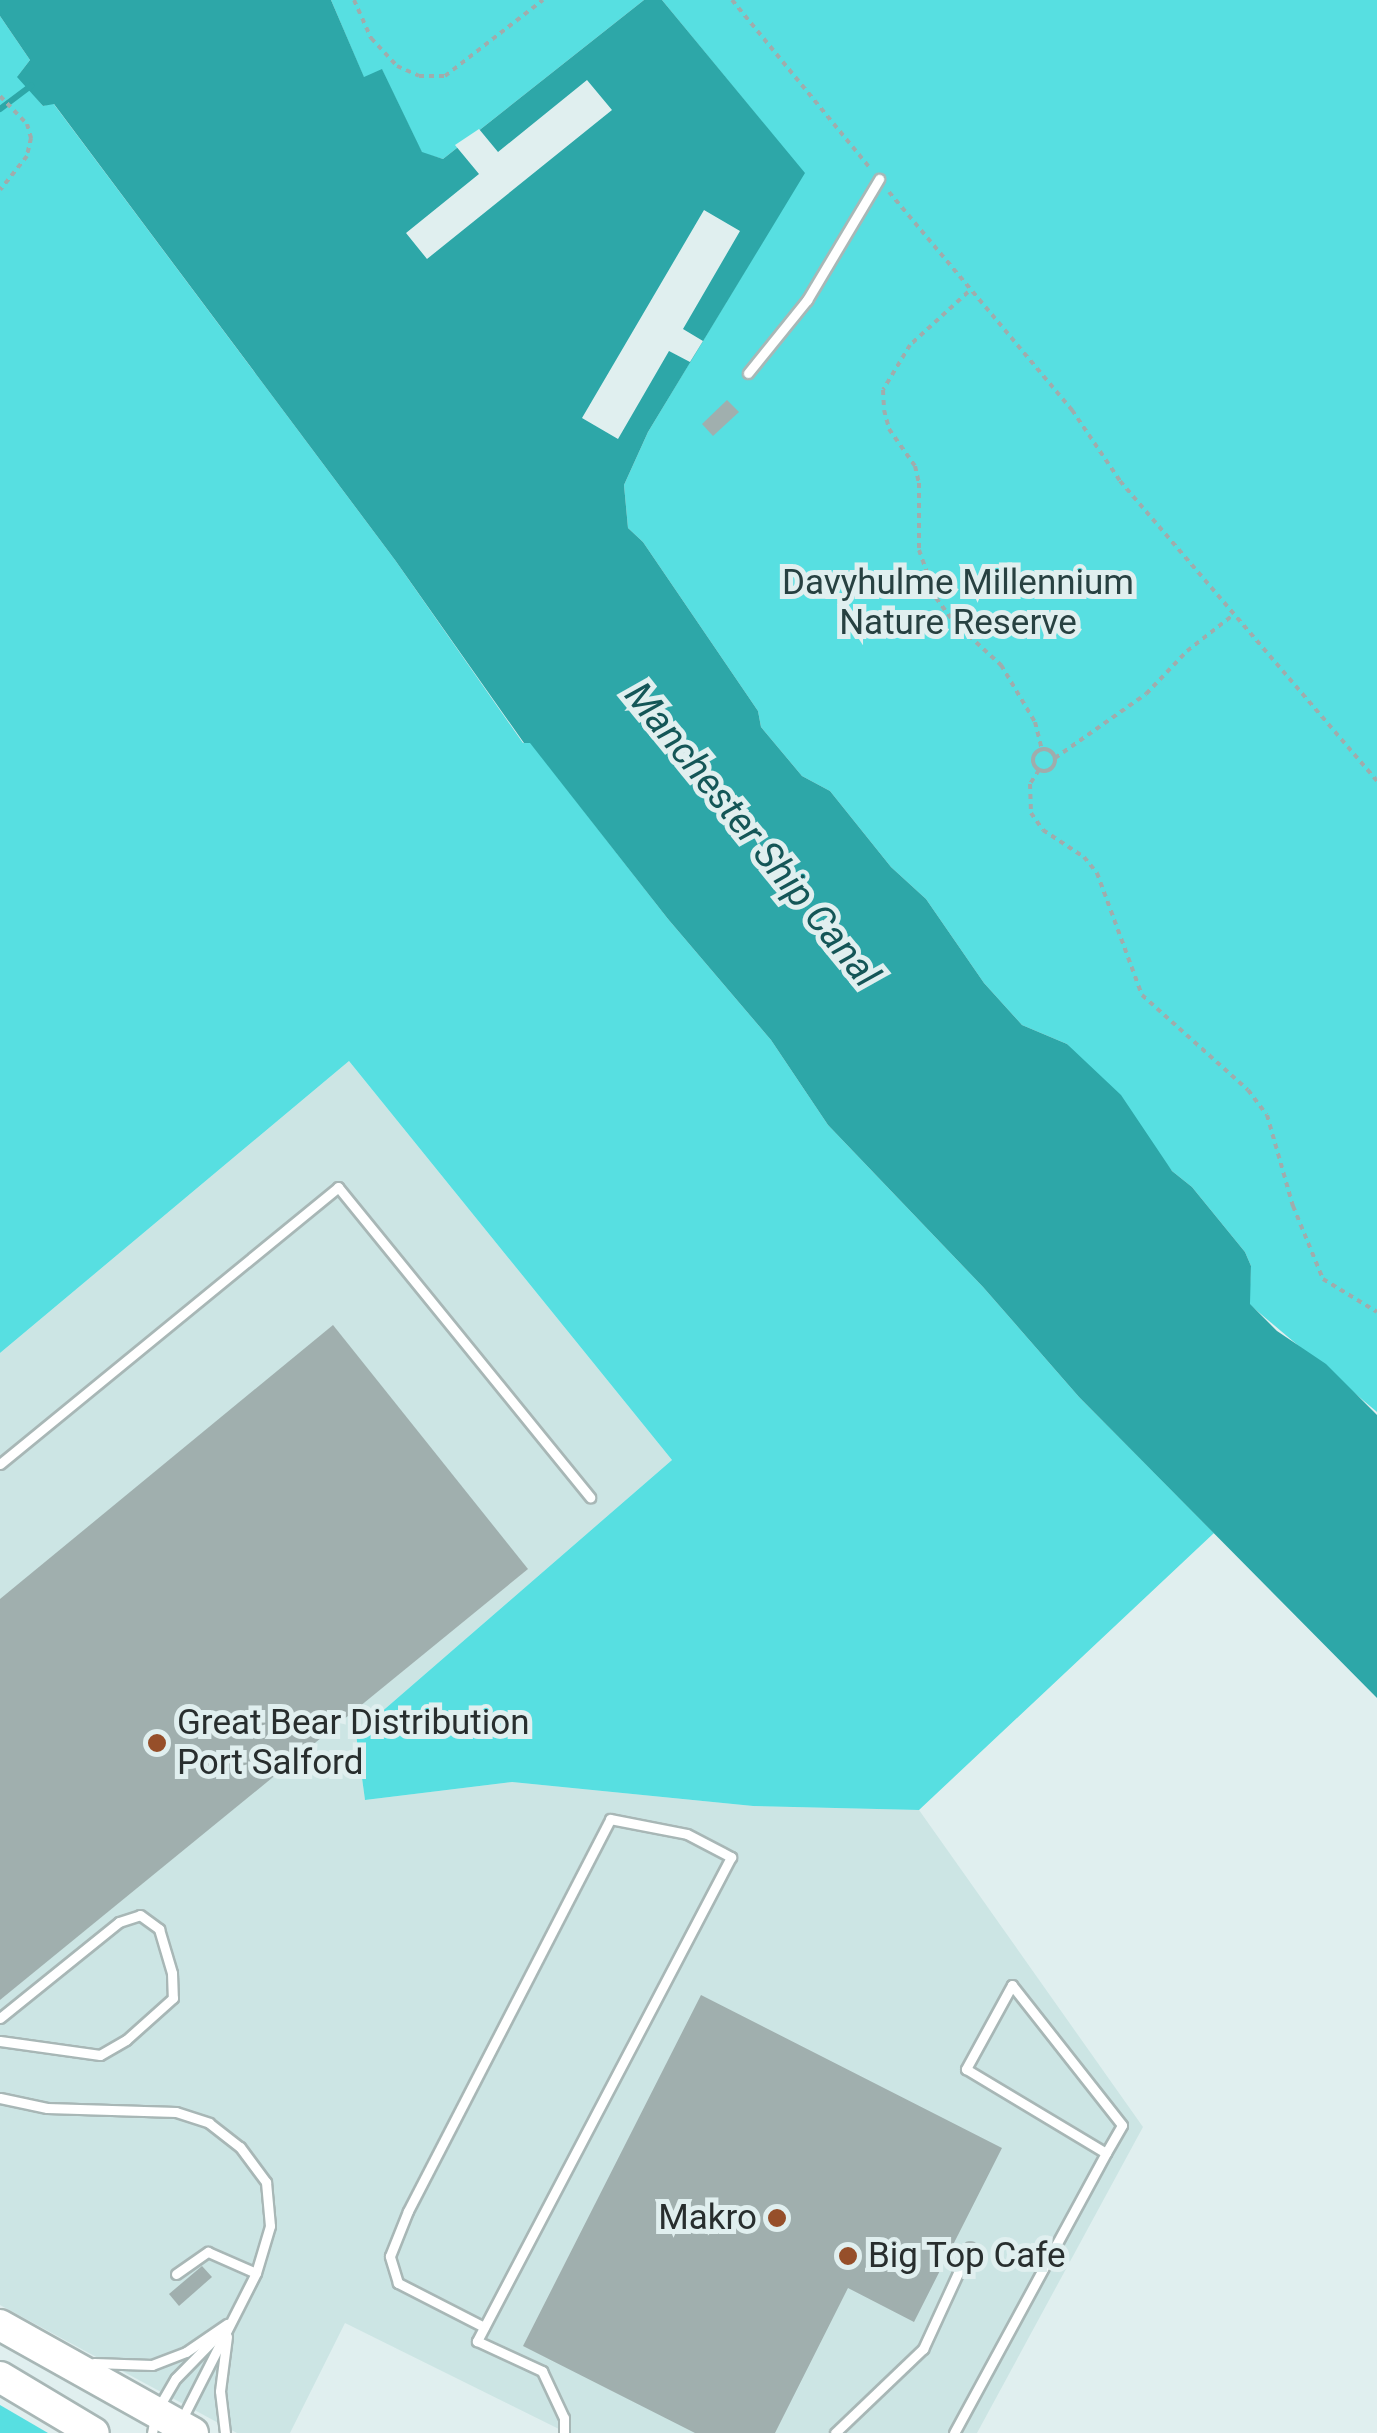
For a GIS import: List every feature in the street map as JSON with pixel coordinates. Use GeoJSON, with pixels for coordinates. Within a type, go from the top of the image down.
{"type":"FeatureCollection","features":[{"type":"Feature","properties":{"kind":"highway"},"geometry":{"type":"LineString","coordinates":[[0,2325],[170,2427]]}},
{"type":"Feature","properties":{"kind":"highway"},"geometry":{"type":"LineString","coordinates":[[0,2377],[94,2433]]}},
{"type":"Feature","properties":{"kind":"lane"},"geometry":{"type":"LineString","coordinates":[[748,373],[807,300],[878,179]]}},
{"type":"Feature","properties":{"kind":"lane"},"geometry":{"type":"LineString","coordinates":[[0,1464],[338,1187],[590,1497]]}},
{"type":"Feature","properties":{"kind":"lane"},"geometry":{"type":"LineString","coordinates":[[484,2327],[398,2284],[390,2256],[408,2210],[610,1820],[687,1834],[731,1857],[477,2341],[542,2371],[564,2418],[564,2433]]}},
{"type":"Feature","properties":{"kind":"lane"},"geometry":{"type":"LineString","coordinates":[[0,2018],[119,1922],[140,1915],[159,1929],[172,1972],[173,1998],[126,2040],[100,2055],[0,2041]]}},
{"type":"Feature","properties":{"kind":"lane"},"geometry":{"type":"LineString","coordinates":[[954,2433],[1122,2124],[1012,1986],[966,2069],[1106,2153]]}},
{"type":"Feature","properties":{"kind":"lane"},"geometry":{"type":"LineString","coordinates":[[0,2098],[47,2108],[176,2112],[209,2123],[240,2147],[266,2182],[270,2226],[256,2273],[170,2427]]}},
{"type":"Feature","properties":{"kind":"lane"},"geometry":{"type":"LineString","coordinates":[[835,2433],[923,2349],[970,2247]]}},
{"type":"Feature","properties":{"kind":"lane"},"geometry":{"type":"LineString","coordinates":[[176,2274],[208,2252],[256,2273]]}},
{"type":"Feature","properties":{"kind":"lane"},"geometry":{"type":"LineString","coordinates":[[50,2353],[102,2365],[152,2365],[186,2352],[229,2323]]}},
{"type":"Feature","properties":{"kind":"lane"},"geometry":{"type":"LineString","coordinates":[[170,2427],[176,2378],[229,2323]]}},
{"type":"Feature","properties":{"kind":"lane"},"geometry":{"type":"LineString","coordinates":[[225,2433],[220,2392],[229,2323]]}},
{"type":"Feature","properties":{"kind":"path"},"geometry":{"type":"LineString","coordinates":[[354,0],[371,38],[397,66],[445,76],[543,0]]}},
{"type":"Feature","properties":{"kind":"path"},"geometry":{"type":"LineString","coordinates":[[732,0],[1072,410],[1104,456],[1233,615],[1377,781]]}},
{"type":"Feature","properties":{"kind":"path"},"geometry":{"type":"LineString","coordinates":[[0,96],[28,129],[28,156],[0,190]]}},
{"type":"Feature","properties":{"kind":"path"},"geometry":{"type":"LineString","coordinates":[[969,290],[910,345],[883,390],[884,410],[919,483],[919,550],[930,586],[954,622],[1001,665],[1034,722],[1042,750],[1055,758]]}},
{"type":"Feature","properties":{"kind":"path"},"geometry":{"type":"LineString","coordinates":[[1038,770],[1047,771],[1055,758],[1146,694],[1187,651],[1233,615]]}},
{"type":"Feature","properties":{"kind":"path"},"geometry":{"type":"LineString","coordinates":[[1042,750],[1035,754],[1038,770],[1030,784],[1031,813],[1044,830],[1084,858],[1097,873],[1142,995],[1248,1090],[1268,1115],[1293,1206],[1323,1279],[1377,1312]]}},
{"type":"Feature","properties":{"kind":"shaded area"},"geometry":{"type":"Polygon","coordinates":[[[349,1061],[672,1460],[356,1734],[365,1800],[512,1782],[753,1806],[919,1810],[1143,2127],[977,2433],[567,2433],[345,2323],[290,2433],[237,2433],[0,2305],[0,1353],[349,1061]]]}},
{"type":"Feature","properties":{"kind":"green space"},"geometry":{"type":"Polygon","coordinates":[[[331,0],[644,0],[443,159],[422,153],[382,70],[364,78],[331,0]]]}},
{"type":"Feature","properties":{"kind":"green space","name":"Davyhulme Millennium Nature Reserve"},"geometry":{"type":"Polygon","coordinates":[[[662,0],[1377,0],[1377,1412],[1249,1304],[1251,1266],[1245,1252],[1067,1044],[1022,1025],[984,983],[926,899],[891,867],[830,791],[802,776],[761,727],[758,711],[643,542],[628,528],[624,485],[648,432],[804,173],[662,0]]]}},
{"type":"Feature","properties":{"kind":"green space"},"geometry":{"type":"Polygon","coordinates":[[[0,16],[30,60],[18,76],[43,106],[53,103],[395,560],[523,743],[530,742],[668,919],[771,1040],[828,1125],[983,1287],[1079,1397],[1214,1533],[919,1810],[753,1806],[512,1782],[365,1800],[356,1734],[672,1460],[349,1061],[0,1353],[0,16]]]}},
{"type":"Feature","properties":{"kind":"green space"},"geometry":{"type":"Polygon","coordinates":[[[0,2405],[48,2433],[0,2433],[0,2405]]]}},
{"type":"Feature","properties":{"kind":"water","name":"Manchester Ship Canal"},"geometry":{"type":"Polygon","coordinates":[[[0,0],[331,0],[364,77],[382,69],[422,152],[443,159],[644,0],[662,0],[805,173],[648,432],[624,485],[628,528],[643,542],[758,711],[761,727],[802,776],[830,791],[891,867],[926,899],[984,983],[1022,1025],[1067,1044],[1121,1095],[1172,1171],[1192,1187],[1245,1252],[1251,1266],[1250,1304],[1277,1331],[1326,1364],[1377,1415],[1377,1698],[1079,1397],[983,1287],[828,1125],[771,1040],[668,919],[530,743],[524,743],[395,560],[54,104],[43,106],[17,77],[30,60],[0,16],[0,0]]]}},
{"type":"Feature","properties":{"kind":"pier"},"geometry":{"type":"Polygon","coordinates":[[[587,80],[612,110],[427,259],[406,233],[479,174],[455,145],[479,129],[498,152],[587,80]]]}},
{"type":"Feature","properties":{"kind":"pier"},"geometry":{"type":"Polygon","coordinates":[[[704,210],[740,231],[683,329],[703,341],[690,362],[669,351],[618,439],[582,418],[704,210]]]}},
{"type":"Feature","properties":{"kind":"building"},"geometry":{"type":"Polygon","coordinates":[[[727,400],[739,412],[713,436],[702,424],[727,400]]]}},
{"type":"Feature","properties":{"kind":"building","name":"Great Bear Distribution Port Salford"},"geometry":{"type":"Polygon","coordinates":[[[333,1325],[528,1569],[0,2000],[0,1599],[333,1325]]]}},
{"type":"Feature","properties":{"kind":"building","name":"Makro"},"geometry":{"type":"Polygon","coordinates":[[[701,1995],[1002,2148],[914,2322],[848,2288],[775,2433],[695,2433],[523,2346],[701,1995]]]}},
{"type":"Feature","properties":{"kind":"building"},"geometry":{"type":"Polygon","coordinates":[[[202,2266],[212,2277],[179,2306],[169,2294],[202,2266]]]}},
{"type":"Feature","properties":{"kind":"waterway"},"geometry":{"type":"LineString","coordinates":[[0,109],[31,86]]}},
{"type":"Feature","properties":{"kind":"place","name":"Great Bear Distribution Port Salford"},"geometry":{"type":"Point","coordinates":[157,1743]}},
{"type":"Feature","properties":{"kind":"place","name":"Makro"},"geometry":{"type":"Point","coordinates":[777,2218]}},
{"type":"Feature","properties":{"kind":"place","name":"Big Top Cafe"},"geometry":{"type":"Point","coordinates":[848,2256]}}]}
